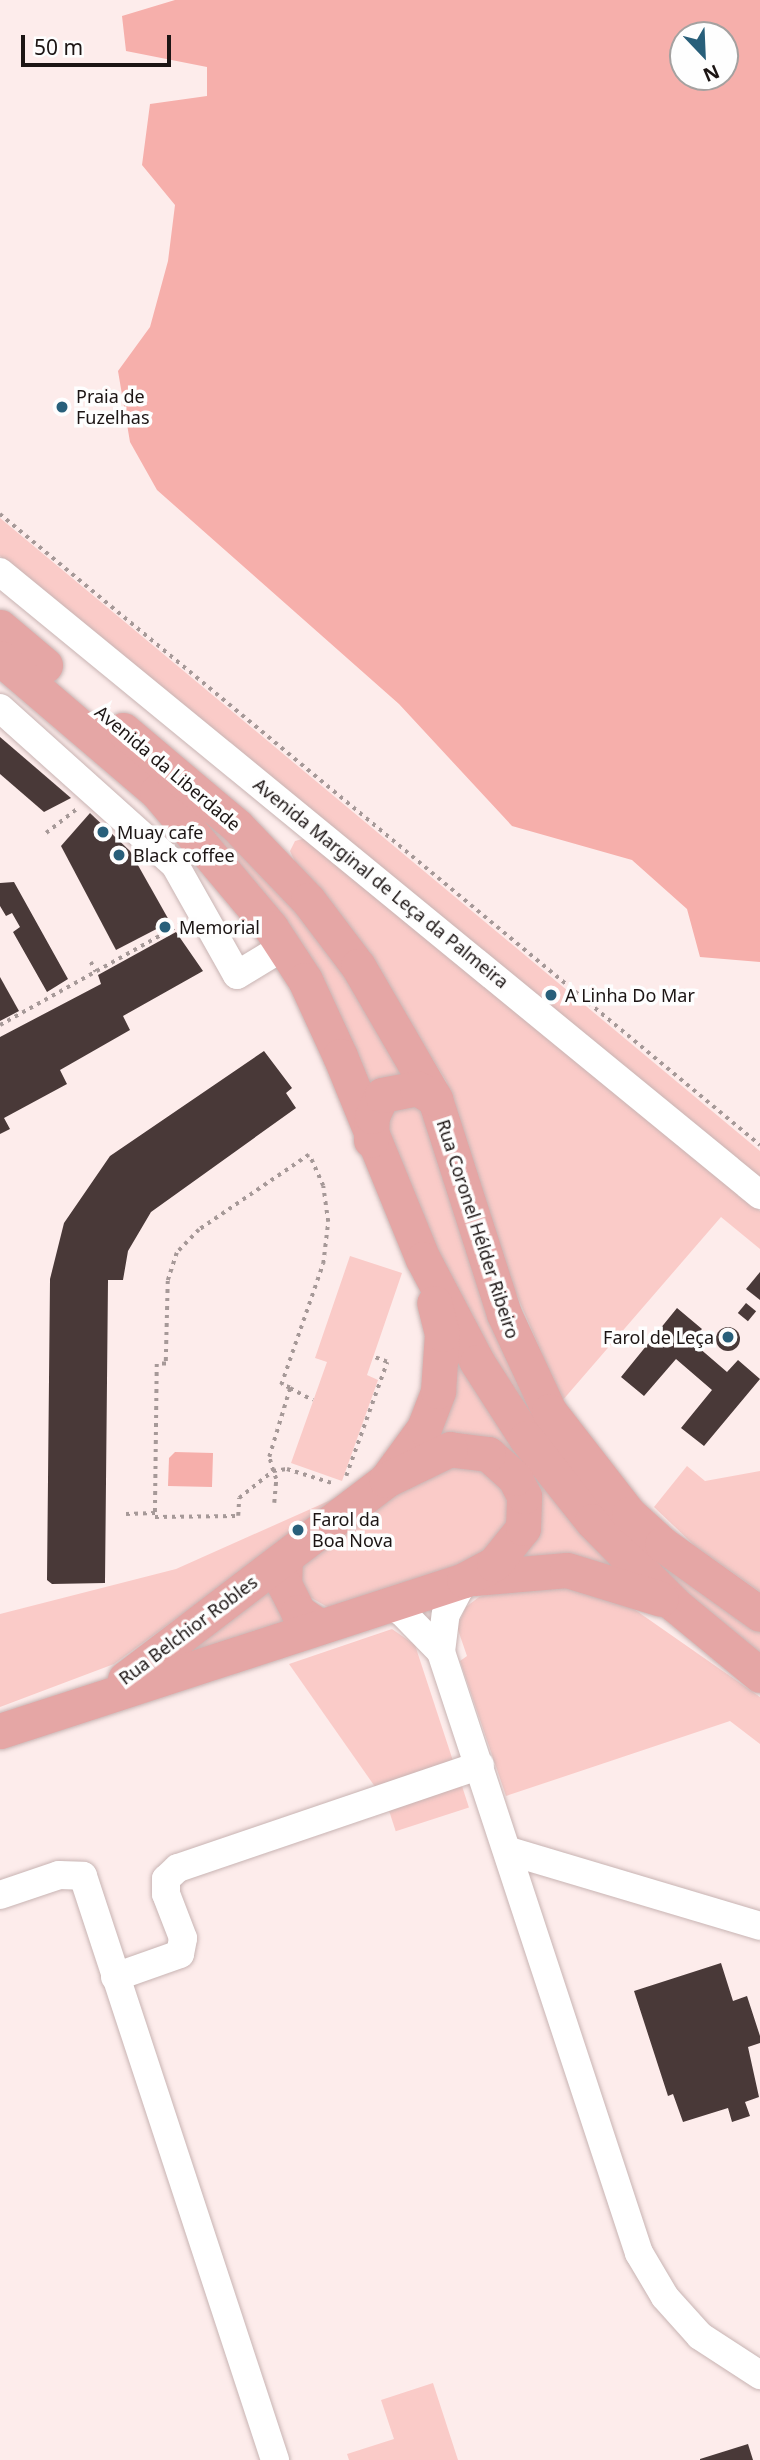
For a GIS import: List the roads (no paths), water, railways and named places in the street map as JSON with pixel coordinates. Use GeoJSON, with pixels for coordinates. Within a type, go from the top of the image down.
{"type":"FeatureCollection","features":[{"type":"Feature","properties":{"kind":"main road","name":"Avenida da Liberdade"},"geometry":{"type":"LineString","coordinates":[[0,627],[215,806],[307,900],[364,976],[435,1100]]}},
{"type":"Feature","properties":{"kind":"main road","name":"Avenida da Liberdade"},"geometry":{"type":"LineString","coordinates":[[0,658],[157,792],[283,947],[340,1056],[371,1140]]}},
{"type":"Feature","properties":{"kind":"main road","name":"Rua Coronel Hélder Ribeiro"},"geometry":{"type":"LineString","coordinates":[[371,1140],[372,1116],[382,1095],[417,1088],[435,1100],[504,1314],[549,1411],[629,1514],[662,1544],[760,1614]]}},
{"type":"Feature","properties":{"kind":"main road"},"geometry":{"type":"LineString","coordinates":[[371,1140],[423,1259],[477,1362],[553,1475],[675,1605],[760,1675]]}},
{"type":"Feature","properties":{"kind":"main road","name":"Rua Belchior Robles"},"geometry":{"type":"LineString","coordinates":[[386,1480],[424,1428],[438,1391],[442,1334],[423,1259]]}},
{"type":"Feature","properties":{"kind":"main road","name":"Rua Belchior Robles"},"geometry":{"type":"LineString","coordinates":[[0,1731],[464,1580],[494,1564],[523,1528],[524,1496],[515,1478],[488,1454],[450,1449],[386,1480],[90,1701]]}},
{"type":"Feature","properties":{"kind":"main road","name":"Rua Belchior Robles"},"geometry":{"type":"LineString","coordinates":[[285,1558],[284,1584],[298,1612],[319,1626]]}},
{"type":"Feature","properties":{"kind":"main road","name":"Rua Belchior Robles"},"geometry":{"type":"LineString","coordinates":[[464,1580],[567,1570],[603,1577],[675,1605]]}},
{"type":"Feature","properties":{"kind":"street","name":"Avenida Marginal de Leça da Palmeira"},"geometry":{"type":"LineString","coordinates":[[0,572],[760,1195]]}},
{"type":"Feature","properties":{"kind":"street"},"geometry":{"type":"LineString","coordinates":[[0,708],[175,865],[237,975],[283,947]]}},
{"type":"Feature","properties":{"kind":"street"},"geometry":{"type":"LineString","coordinates":[[441,1652],[446,1614],[464,1580]]}},
{"type":"Feature","properties":{"kind":"street"},"geometry":{"type":"LineString","coordinates":[[387,1605],[402,1612],[441,1652],[509,1851],[639,2253],[665,2297],[700,2336],[760,2375]]}},
{"type":"Feature","properties":{"kind":"street"},"geometry":{"type":"LineString","coordinates":[[115,1977],[180,1954],[183,1938],[166,1895],[166,1879],[178,1868],[480,1765]]}},
{"type":"Feature","properties":{"kind":"street"},"geometry":{"type":"LineString","coordinates":[[509,1851],[760,1926]]}},
{"type":"Feature","properties":{"kind":"street"},"geometry":{"type":"LineString","coordinates":[[0,1895],[59,1875],[83,1876],[275,2460]]}},
{"type":"Feature","properties":{"kind":"place","name":"Praia de Fuzelhas"},"geometry":{"type":"Point","coordinates":[62,407]}},
{"type":"Feature","properties":{"kind":"place","name":"Muay cafe"},"geometry":{"type":"Point","coordinates":[103,832]}},
{"type":"Feature","properties":{"kind":"place","name":"Black coffee"},"geometry":{"type":"Point","coordinates":[119,855]}},
{"type":"Feature","properties":{"kind":"place","name":"Memorial"},"geometry":{"type":"Point","coordinates":[165,927]}},
{"type":"Feature","properties":{"kind":"place","name":"A Linha Do Mar"},"geometry":{"type":"Point","coordinates":[551,995]}},
{"type":"Feature","properties":{"kind":"place","name":"Farol de Leça"},"geometry":{"type":"Point","coordinates":[728,1337]}},
{"type":"Feature","properties":{"kind":"place","name":"Farol da Boa Nova"},"geometry":{"type":"Point","coordinates":[298,1530]}}]}
